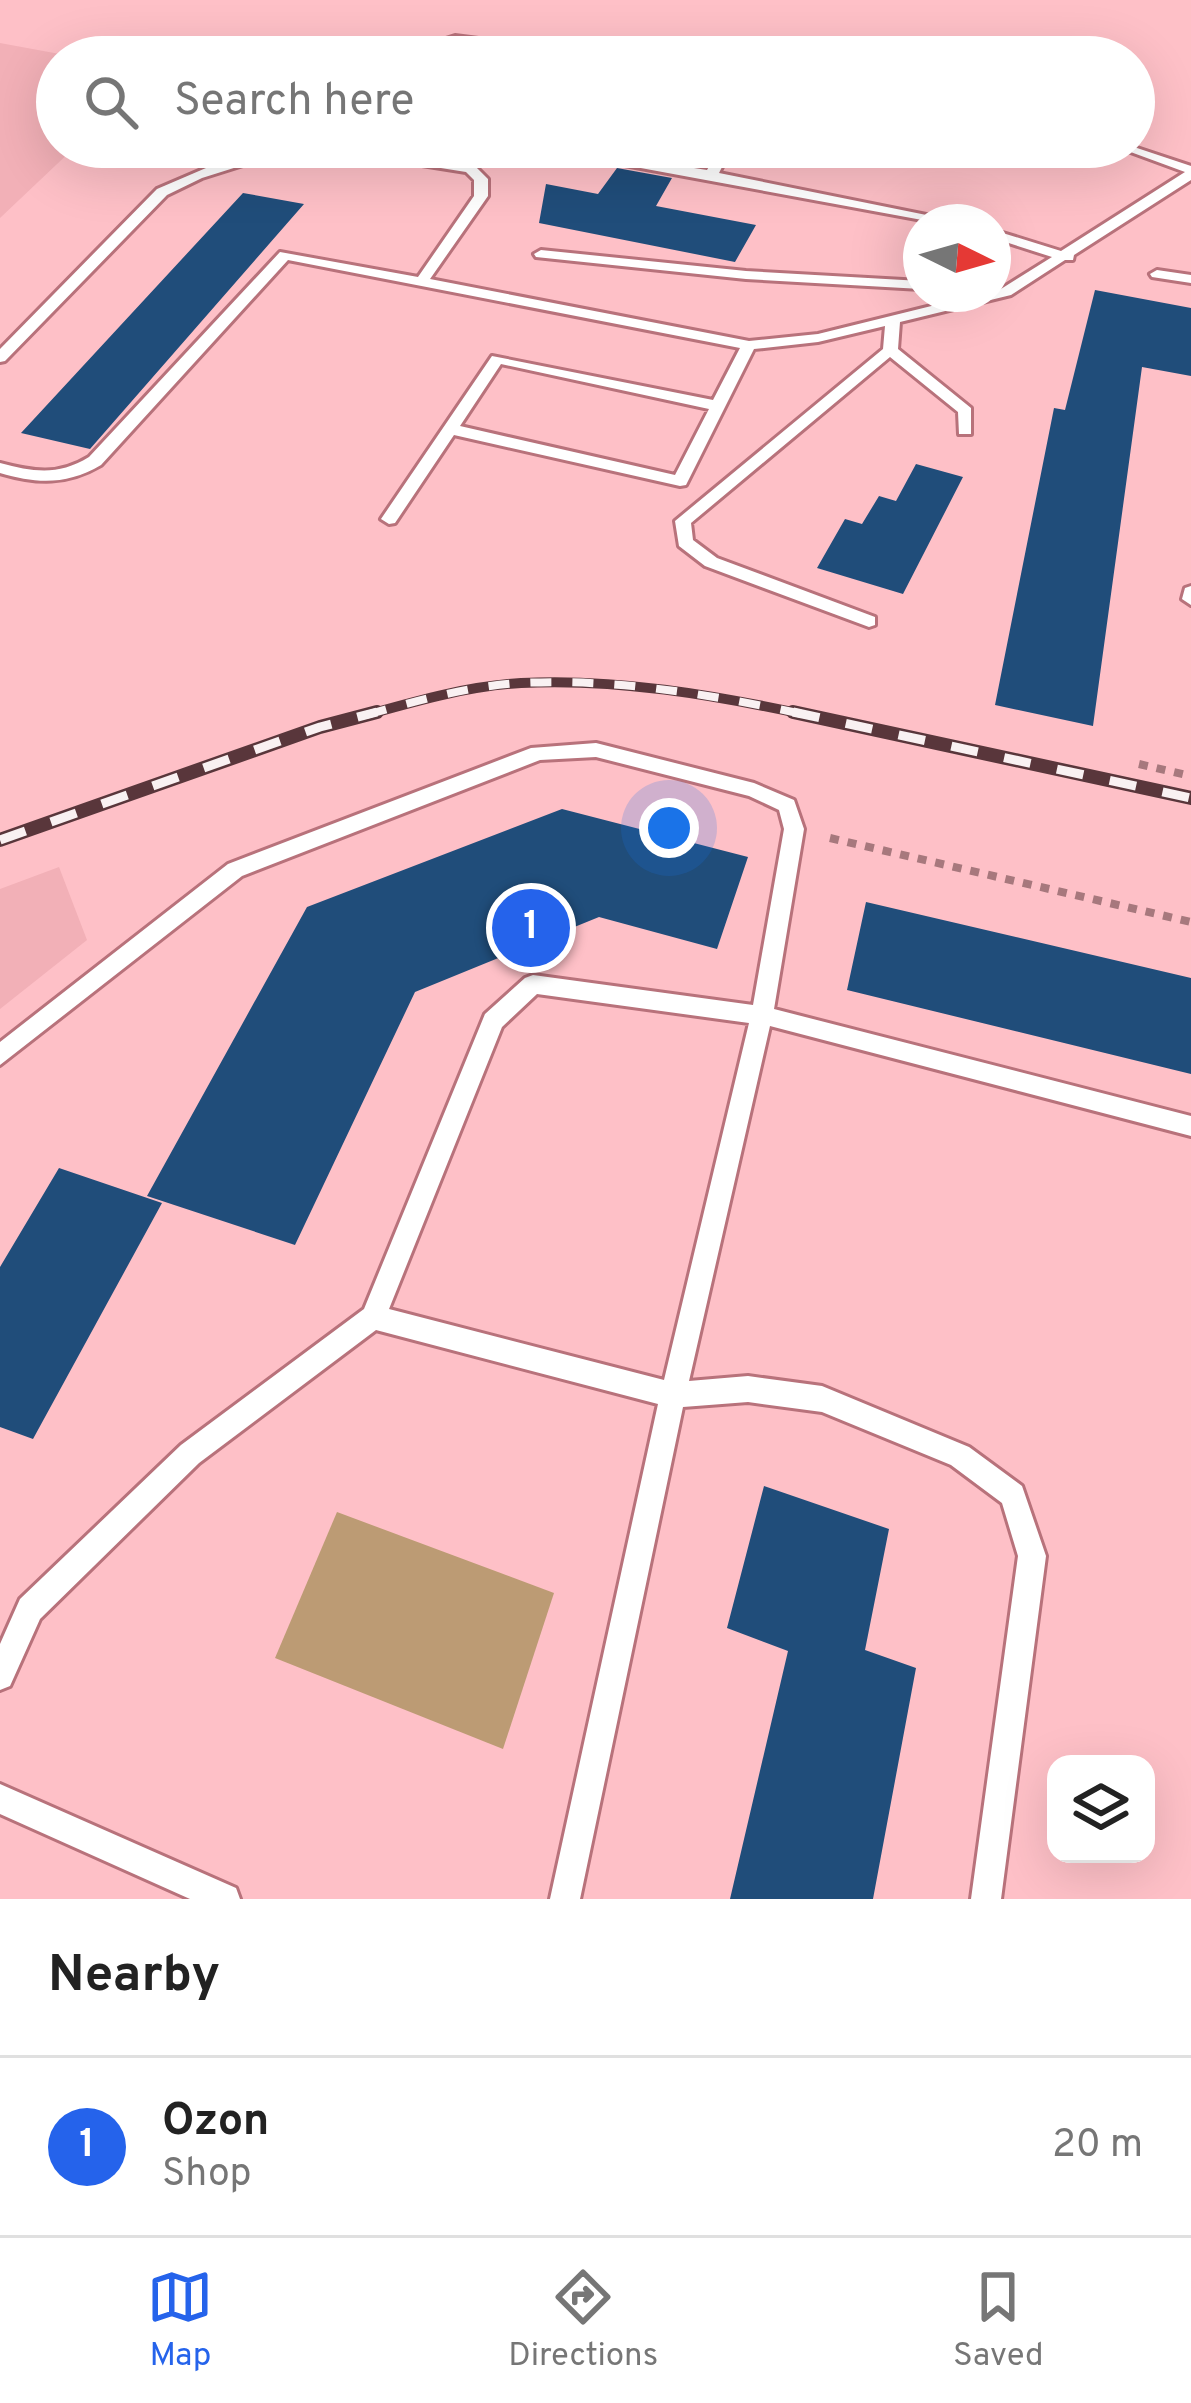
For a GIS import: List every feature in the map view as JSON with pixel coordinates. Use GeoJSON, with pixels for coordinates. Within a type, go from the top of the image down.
{"type":"FeatureCollection","features":[{"type":"Feature","properties":{"kind":"lane"},"geometry":{"type":"LineString","coordinates":[[1155,159],[1191,172]]}},
{"type":"Feature","properties":{"kind":"lane"},"geometry":{"type":"LineString","coordinates":[[0,358],[162,192],[188,177],[223,168]]}},
{"type":"Feature","properties":{"kind":"lane"},"geometry":{"type":"LineString","coordinates":[[422,281],[481,196],[481,179],[463,168]]}},
{"type":"Feature","properties":{"kind":"lane"},"geometry":{"type":"LineString","coordinates":[[666,168],[903,212]]}},
{"type":"Feature","properties":{"kind":"lane"},"geometry":{"type":"LineString","coordinates":[[711,175],[715,168]]}},
{"type":"Feature","properties":{"kind":"lane"},"geometry":{"type":"LineString","coordinates":[[1011,285],[1067,256],[1191,172]]}},
{"type":"Feature","properties":{"kind":"lane"},"geometry":{"type":"LineString","coordinates":[[1011,239],[1067,256]]}},
{"type":"Feature","properties":{"kind":"lane"},"geometry":{"type":"LineString","coordinates":[[542,254],[746,275],[903,284]]}},
{"type":"Feature","properties":{"kind":"lane"},"geometry":{"type":"LineString","coordinates":[[0,468],[41,480],[72,477],[95,461],[285,255],[748,345],[818,338],[922,312]]}},
{"type":"Feature","properties":{"kind":"lane"},"geometry":{"type":"LineString","coordinates":[[1157,274],[1191,279]]}},
{"type":"Feature","properties":{"kind":"lane"},"geometry":{"type":"LineString","coordinates":[[869,622],[710,562],[685,542],[683,521],[890,350],[892,320]]}},
{"type":"Feature","properties":{"kind":"lane"},"geometry":{"type":"LineString","coordinates":[[450,429],[680,481],[748,345]]}},
{"type":"Feature","properties":{"kind":"lane"},"geometry":{"type":"LineString","coordinates":[[890,350],[966,411],[965,431]]}},
{"type":"Feature","properties":{"kind":"lane"},"geometry":{"type":"LineString","coordinates":[[389,519],[497,358],[718,406]]}},
{"type":"Feature","properties":{"kind":"lane"},"geometry":{"type":"LineString","coordinates":[[0,1055],[235,870],[538,753],[596,750],[754,790],[787,806],[794,830],[762,1015],[673,1395],[565,1899]]}},
{"type":"Feature","properties":{"kind":"lane"},"geometry":{"type":"LineString","coordinates":[[0,1676],[30,1610],[190,1454],[373,1317],[493,1021],[533,984],[762,1015],[1191,1126]]}},
{"type":"Feature","properties":{"kind":"lane"},"geometry":{"type":"LineString","coordinates":[[373,1317],[673,1395],[748,1389],[822,1399],[960,1456],[1012,1495],[1032,1556],[986,1899]]}},
{"type":"Feature","properties":{"kind":"lane"},"geometry":{"type":"LineString","coordinates":[[0,1799],[225,1899]]}},
{"type":"Feature","properties":{"kind":"path"},"geometry":{"type":"LineString","coordinates":[[1139,764],[1191,776]]}},
{"type":"Feature","properties":{"kind":"path"},"geometry":{"type":"LineString","coordinates":[[794,830],[1191,922]]}},
{"type":"Feature","properties":{"kind":"shaded area"},"geometry":{"type":"Polygon","coordinates":[[[0,43],[36,50],[36,168],[53,168],[0,218],[0,43]]]}},
{"type":"Feature","properties":{"kind":"shaded area"},"geometry":{"type":"Polygon","coordinates":[[[59,867],[87,940],[0,1009],[0,889],[59,867]]]}},
{"type":"Feature","properties":{"kind":"shaded area"},"geometry":{"type":"Polygon","coordinates":[[[337,1512],[554,1593],[503,1749],[275,1658],[337,1512]]]}},
{"type":"Feature","properties":{"kind":"building"},"geometry":{"type":"Polygon","coordinates":[[[617,168],[672,178],[656,206],[756,225],[735,262],[539,223],[546,184],[598,194],[617,168]]]}},
{"type":"Feature","properties":{"kind":"building"},"geometry":{"type":"Polygon","coordinates":[[[243,193],[304,204],[90,449],[21,433],[243,193]]]}},
{"type":"Feature","properties":{"kind":"building"},"geometry":{"type":"Polygon","coordinates":[[[1095,290],[1191,308],[1191,376],[1142,367],[1093,726],[995,705],[1054,408],[1065,410],[1095,290]]]}},
{"type":"Feature","properties":{"kind":"building"},"geometry":{"type":"Polygon","coordinates":[[[916,464],[963,477],[903,594],[817,568],[845,519],[862,524],[879,496],[896,501],[916,464]]]}},
{"type":"Feature","properties":{"kind":"building"},"geometry":{"type":"Polygon","coordinates":[[[562,809],[748,857],[717,949],[599,917],[415,992],[295,1245],[147,1196],[307,907],[562,809]]]}},
{"type":"Feature","properties":{"kind":"building"},"geometry":{"type":"Polygon","coordinates":[[[866,902],[1191,978],[1191,1074],[847,990],[866,902]]]}},
{"type":"Feature","properties":{"kind":"building"},"geometry":{"type":"Polygon","coordinates":[[[59,1168],[162,1203],[33,1439],[0,1427],[0,1267],[59,1168]]]}},
{"type":"Feature","properties":{"kind":"building"},"geometry":{"type":"Polygon","coordinates":[[[764,1486],[889,1529],[865,1650],[916,1668],[873,1899],[730,1899],[788,1651],[727,1628],[764,1486]]]}},
{"type":"Feature","properties":{"kind":"railway"},"geometry":{"type":"LineString","coordinates":[[366,715],[481,687],[556,682],[664,690],[806,715]]}},
{"type":"Feature","properties":{"kind":"railway"},"geometry":{"type":"LineString","coordinates":[[0,840],[320,727],[377,712]]}},
{"type":"Feature","properties":{"kind":"railway"},"geometry":{"type":"LineString","coordinates":[[793,712],[806,715]]}},
{"type":"Feature","properties":{"kind":"railway"},"geometry":{"type":"LineString","coordinates":[[806,715],[1191,798]]}},
{"type":"Feature","properties":{"kind":"place","name":"Ozon"},"geometry":{"type":"Point","coordinates":[531,928]}}]}
